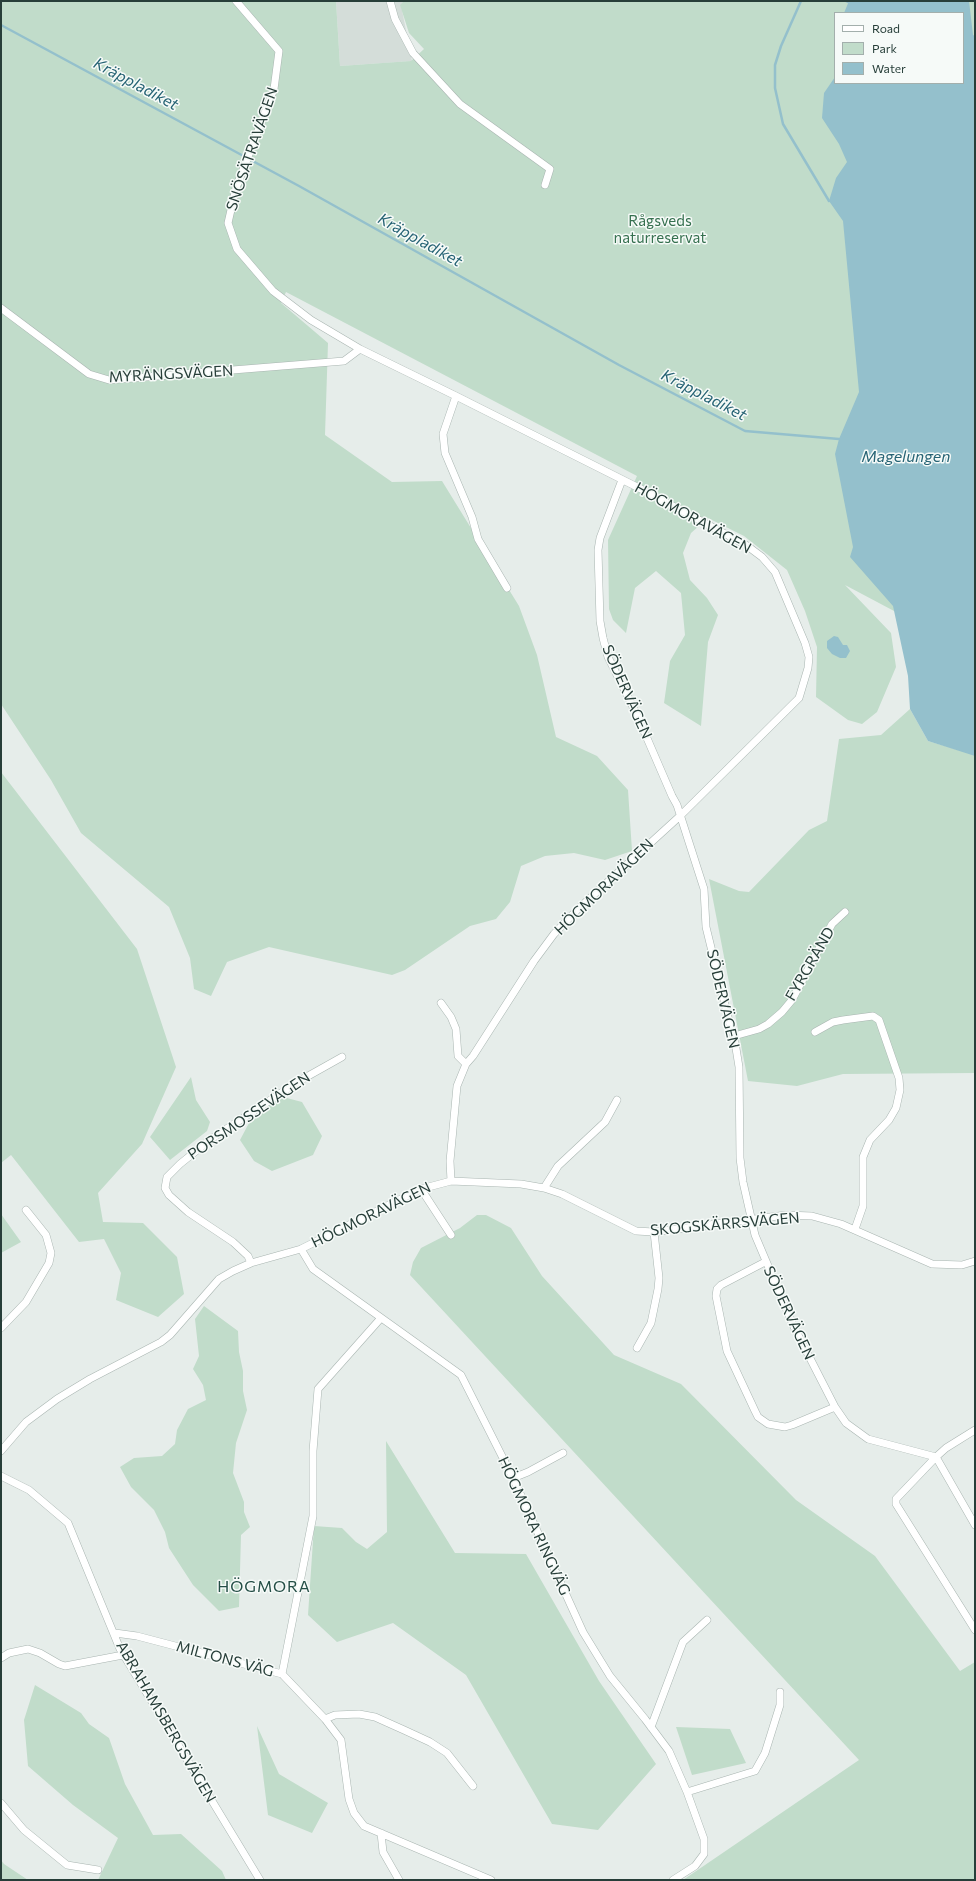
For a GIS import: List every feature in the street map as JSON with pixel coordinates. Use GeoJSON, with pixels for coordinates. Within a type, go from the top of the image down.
{"type":"FeatureCollection","features":[{"type":"Feature","properties":{"kind":"street","name":"SNÖSÄTRAVÄGEN"},"geometry":{"type":"LineString","coordinates":[[236,1],[279,51],[274,90],[236,188],[228,223],[237,249],[273,291],[310,320],[360,349]]}},
{"type":"Feature","properties":{"kind":"street"},"geometry":{"type":"LineString","coordinates":[[390,1],[395,19],[413,53],[460,104],[550,169],[545,185]]}},
{"type":"Feature","properties":{"kind":"street","name":"MYRÄNGSVÄGEN"},"geometry":{"type":"LineString","coordinates":[[1,308],[89,374],[109,380],[344,361],[360,349]]}},
{"type":"Feature","properties":{"kind":"street","name":"HÖGMORAVÄGEN"},"geometry":{"type":"LineString","coordinates":[[1,1450],[26,1422],[57,1399],[90,1379],[161,1342],[170,1335],[219,1279],[233,1271],[251,1264],[301,1249],[421,1189],[451,1182],[450,1161],[456,1095],[466,1064],[473,1056],[534,961],[554,934],[577,910],[680,816],[798,698],[808,668],[809,657],[805,643],[775,572],[762,557],[746,545],[622,480],[360,349]]}},
{"type":"Feature","properties":{"kind":"street"},"geometry":{"type":"LineString","coordinates":[[456,396],[443,434],[445,453],[469,510],[478,539],[507,588]]}},
{"type":"Feature","properties":{"kind":"street","name":"SÖDERVÄGEN"},"geometry":{"type":"LineString","coordinates":[[622,480],[600,538],[598,550],[600,614],[603,638],[608,656],[646,734],[677,805],[704,889],[706,928],[734,1036],[739,1077],[740,1158],[743,1182],[755,1235],[765,1262],[794,1327],[835,1407],[846,1423],[868,1439],[936,1457]]}},
{"type":"Feature","properties":{"kind":"street","name":"FYRGRÄND"},"geometry":{"type":"LineString","coordinates":[[734,1036],[759,1029],[768,1024],[782,1012],[792,1000],[832,924],[845,912]]}},
{"type":"Feature","properties":{"kind":"street"},"geometry":{"type":"LineString","coordinates":[[441,1003],[451,1017],[456,1029],[458,1056],[466,1064]]}},
{"type":"Feature","properties":{"kind":"street"},"geometry":{"type":"LineString","coordinates":[[815,1032],[833,1022],[873,1016],[879,1020],[900,1078],[900,1090],[896,1108],[889,1120],[870,1140],[863,1157],[864,1206],[855,1229]]}},
{"type":"Feature","properties":{"kind":"street","name":"PORSMOSSEVÄGEN"},"geometry":{"type":"LineString","coordinates":[[251,1264],[248,1256],[233,1242],[188,1212],[168,1195],[165,1188],[167,1177],[180,1164],[211,1139],[301,1080],[342,1057]]}},
{"type":"Feature","properties":{"kind":"street"},"geometry":{"type":"LineString","coordinates":[[544,1188],[558,1166],[605,1122],[617,1100]]}},
{"type":"Feature","properties":{"kind":"street","name":"SKOGSKÄRRSVÄGEN"},"geometry":{"type":"LineString","coordinates":[[451,1182],[521,1184],[544,1188],[562,1194],[636,1231],[654,1232],[752,1218],[786,1215],[812,1216],[855,1229],[932,1264],[962,1265],[975,1261]]}},
{"type":"Feature","properties":{"kind":"street"},"geometry":{"type":"LineString","coordinates":[[421,1189],[451,1235]]}},
{"type":"Feature","properties":{"kind":"street"},"geometry":{"type":"LineString","coordinates":[[1,1328],[26,1302],[49,1263],[51,1253],[46,1235],[26,1210]]}},
{"type":"Feature","properties":{"kind":"street"},"geometry":{"type":"LineString","coordinates":[[637,1348],[651,1323],[658,1289],[659,1278],[654,1232]]}},
{"type":"Feature","properties":{"kind":"street","name":"HÖGMORA RINGVÄG"},"geometry":{"type":"LineString","coordinates":[[301,1249],[313,1269],[461,1375],[513,1478],[582,1632],[610,1676],[669,1751],[687,1792],[704,1839],[704,1854],[696,1866],[673,1880]]}},
{"type":"Feature","properties":{"kind":"street"},"geometry":{"type":"LineString","coordinates":[[765,1262],[721,1285],[717,1289],[716,1296],[727,1351],[755,1411],[758,1417],[768,1424],[785,1427],[835,1407]]}},
{"type":"Feature","properties":{"kind":"street"},"geometry":{"type":"LineString","coordinates":[[282,1674],[313,1516],[313,1451],[318,1389],[382,1318]]}},
{"type":"Feature","properties":{"kind":"street"},"geometry":{"type":"LineString","coordinates":[[975,1430],[946,1448],[896,1499],[896,1504],[975,1630]]}},
{"type":"Feature","properties":{"kind":"street"},"geometry":{"type":"LineString","coordinates":[[513,1478],[528,1472],[563,1452]]}},
{"type":"Feature","properties":{"kind":"street"},"geometry":{"type":"LineString","coordinates":[[936,1457],[975,1525]]}},
{"type":"Feature","properties":{"kind":"street","name":"ABRAHAMSBERGSVÄGEN"},"geometry":{"type":"LineString","coordinates":[[1,1476],[29,1490],[68,1523],[123,1655],[260,1880]]}},
{"type":"Feature","properties":{"kind":"street"},"geometry":{"type":"LineString","coordinates":[[651,1727],[683,1642],[707,1620]]}},
{"type":"Feature","properties":{"kind":"street","name":"MILTONS VÄG"},"geometry":{"type":"LineString","coordinates":[[114,1633],[137,1636],[282,1674],[325,1719],[341,1740],[348,1799],[354,1813],[364,1826],[491,1880]]}},
{"type":"Feature","properties":{"kind":"street"},"geometry":{"type":"LineString","coordinates":[[1,1658],[15,1651],[28,1649],[40,1653],[58,1664],[66,1666],[123,1655]]}},
{"type":"Feature","properties":{"kind":"street"},"geometry":{"type":"LineString","coordinates":[[687,1792],[755,1771],[765,1753],[780,1705],[780,1692]]}},
{"type":"Feature","properties":{"kind":"street"},"geometry":{"type":"LineString","coordinates":[[325,1719],[335,1715],[359,1714],[375,1717],[404,1730],[430,1742],[447,1753],[473,1786]]}},
{"type":"Feature","properties":{"kind":"street"},"geometry":{"type":"LineString","coordinates":[[1,1803],[24,1830],[67,1865],[98,1870]]}},
{"type":"Feature","properties":{"kind":"street"},"geometry":{"type":"LineString","coordinates":[[382,1833],[383,1852],[398,1880]]}},
{"type":"Feature","properties":{"kind":"shaded area"},"geometry":{"type":"Polygon","coordinates":[[[336,1],[404,1],[401,5],[412,61],[340,66],[336,1]]]}},
{"type":"Feature","properties":{"kind":"green space","name":"Rågsveds naturreservat"},"geometry":{"type":"Polygon","coordinates":[[[1,1],[336,1],[340,66],[411,61],[424,49],[409,33],[400,5],[404,1],[975,1],[975,135],[911,620],[845,585],[891,633],[896,667],[877,712],[862,724],[848,720],[816,697],[817,647],[805,611],[787,570],[744,536],[708,518],[691,533],[683,553],[690,580],[707,598],[718,615],[708,642],[701,726],[664,703],[670,661],[685,635],[681,593],[656,571],[635,588],[626,633],[613,620],[609,609],[608,540],[637,476],[286,292],[281,303],[328,343],[325,435],[392,482],[442,481],[519,606],[537,655],[556,737],[597,756],[628,790],[632,851],[605,860],[574,853],[545,856],[521,866],[510,902],[496,919],[470,926],[405,970],[392,975],[269,947],[227,962],[211,996],[194,989],[190,958],[169,907],[81,833],[51,780],[1,704],[1,1]]]}},
{"type":"Feature","properties":{"kind":"green space"},"geometry":{"type":"Polygon","coordinates":[[[910,709],[928,741],[975,755],[975,1073],[843,1074],[797,1086],[748,1081],[709,879],[739,891],[749,892],[809,830],[827,821],[839,739],[881,735],[910,709]]]}},
{"type":"Feature","properties":{"kind":"green space"},"geometry":{"type":"Polygon","coordinates":[[[1,772],[137,949],[176,1067],[142,1144],[98,1193],[103,1222],[143,1223],[177,1257],[184,1294],[158,1317],[116,1300],[121,1273],[104,1239],[79,1242],[11,1155],[1,1163],[1,772]]]}},
{"type":"Feature","properties":{"kind":"green space"},"geometry":{"type":"Polygon","coordinates":[[[191,1077],[196,1100],[210,1122],[207,1131],[170,1160],[150,1137],[191,1077]]]}},
{"type":"Feature","properties":{"kind":"green space"},"geometry":{"type":"Polygon","coordinates":[[[279,1096],[302,1102],[322,1136],[313,1155],[272,1171],[254,1161],[240,1140],[249,1123],[279,1096]]]}},
{"type":"Feature","properties":{"kind":"green space"},"geometry":{"type":"Polygon","coordinates":[[[1,1214],[21,1242],[1,1253],[1,1214]]]}},
{"type":"Feature","properties":{"kind":"green space"},"geometry":{"type":"Polygon","coordinates":[[[477,1215],[486,1215],[511,1228],[542,1276],[614,1355],[681,1384],[796,1500],[875,1556],[960,1671],[975,1662],[975,1880],[683,1880],[859,1760],[410,1275],[413,1262],[421,1248],[460,1228],[477,1215]]]}},
{"type":"Feature","properties":{"kind":"green space"},"geometry":{"type":"Polygon","coordinates":[[[204,1306],[238,1331],[239,1352],[243,1371],[243,1391],[247,1410],[236,1443],[233,1473],[244,1502],[244,1512],[250,1527],[241,1535],[239,1607],[219,1611],[193,1585],[169,1548],[165,1532],[154,1510],[131,1487],[120,1467],[134,1458],[162,1456],[175,1444],[177,1430],[188,1409],[206,1400],[203,1385],[193,1369],[199,1356],[195,1319],[204,1306]]]}},
{"type":"Feature","properties":{"kind":"green space"},"geometry":{"type":"Polygon","coordinates":[[[386,1441],[455,1553],[526,1554],[599,1681],[656,1764],[598,1830],[552,1824],[466,1675],[393,1623],[337,1642],[308,1615],[314,1526],[342,1528],[356,1542],[367,1549],[387,1532],[386,1441]]]}},
{"type":"Feature","properties":{"kind":"green space"},"geometry":{"type":"Polygon","coordinates":[[[35,1685],[81,1713],[89,1724],[109,1738],[125,1784],[153,1835],[181,1834],[222,1871],[226,1880],[98,1880],[118,1838],[73,1805],[28,1766],[24,1720],[35,1685]]]}},
{"type":"Feature","properties":{"kind":"green space"},"geometry":{"type":"Polygon","coordinates":[[[257,1726],[279,1774],[328,1803],[312,1833],[268,1815],[257,1726]]]}},
{"type":"Feature","properties":{"kind":"green space"},"geometry":{"type":"Polygon","coordinates":[[[676,1727],[730,1729],[746,1763],[692,1775],[676,1727]]]}},
{"type":"Feature","properties":{"kind":"green space"},"geometry":{"type":"Polygon","coordinates":[[[1,1860],[4,1864],[28,1880],[1,1880],[1,1860]]]}},
{"type":"Feature","properties":{"kind":"water","name":"Magelungen"},"geometry":{"type":"Polygon","coordinates":[[[849,1],[969,1],[973,35],[975,36],[975,756],[928,741],[910,709],[908,676],[893,606],[850,557],[853,547],[835,454],[839,439],[859,392],[843,221],[829,201],[836,178],[847,162],[839,144],[822,118],[824,93],[834,78],[834,84],[964,84],[964,12],[844,12],[849,1]]]}},
{"type":"Feature","properties":{"kind":"water"},"geometry":{"type":"Polygon","coordinates":[[[834,636],[838,637],[843,645],[847,645],[850,651],[846,658],[840,658],[832,654],[827,648],[827,641],[834,636]]]}},
{"type":"Feature","properties":{"kind":"waterway"},"geometry":{"type":"LineString","coordinates":[[801,1],[781,46],[775,65],[775,88],[783,124],[829,201]]}},
{"type":"Feature","properties":{"kind":"waterway","name":"Kräppladiket"},"geometry":{"type":"LineString","coordinates":[[1,25],[299,186],[619,365],[745,431],[839,439]]}},
{"type":"Feature","properties":{"kind":"district","name":"HÖGMORA"},"geometry":{"type":"Point","coordinates":[264,1587]}}]}
